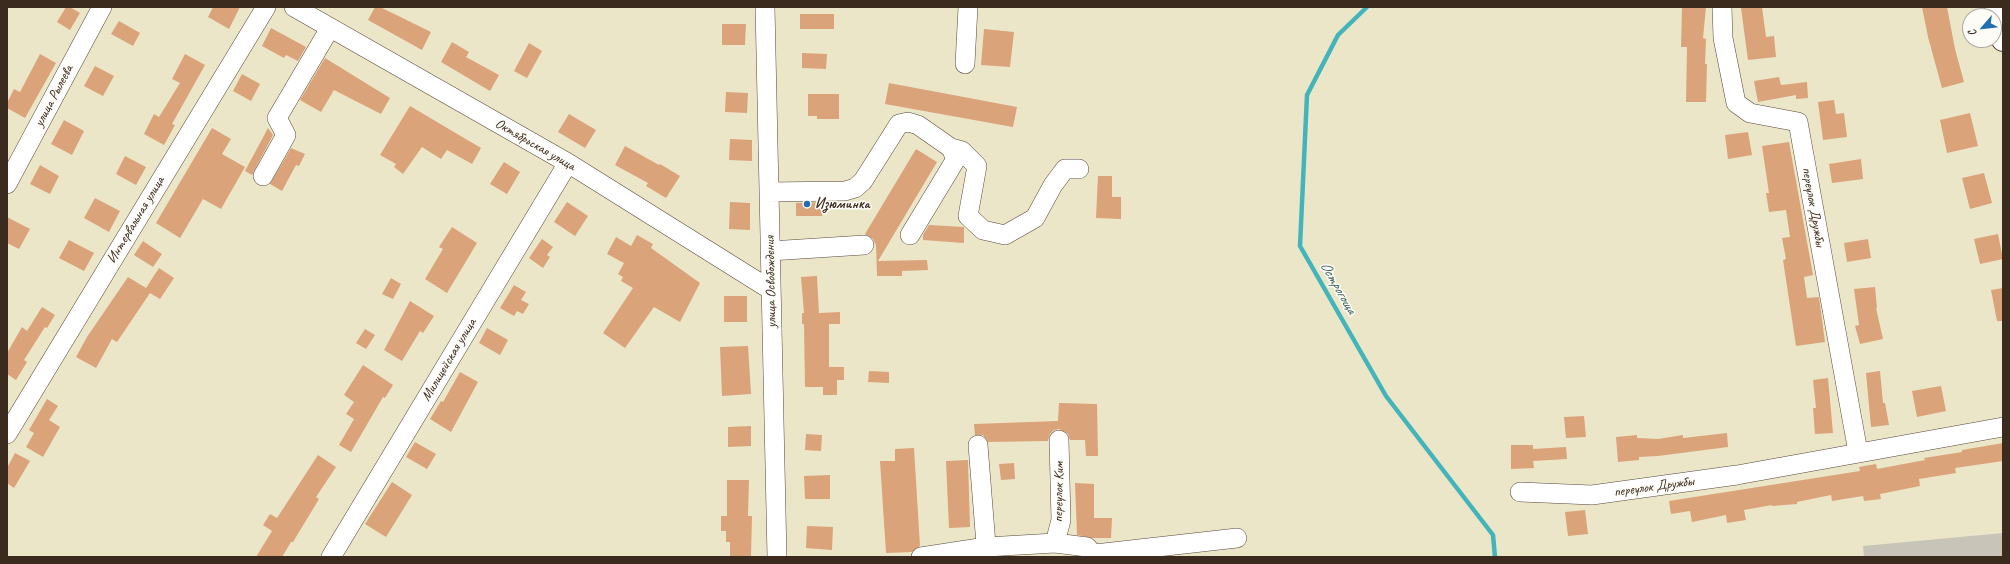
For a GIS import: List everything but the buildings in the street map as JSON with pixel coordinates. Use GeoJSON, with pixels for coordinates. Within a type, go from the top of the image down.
{"type":"FeatureCollection","features":[{"type":"Feature","properties":{"kind":"main road"},"geometry":{"type":"LineString","coordinates":[[1996,7],[2003,40]]}},
{"type":"Feature","properties":{"kind":"street","name":"улица Рылеева"},"geometry":{"type":"LineString","coordinates":[[7,184],[102,7]]}},
{"type":"Feature","properties":{"kind":"street","name":"Интервальная улица"},"geometry":{"type":"LineString","coordinates":[[7,434],[266,7]]}},
{"type":"Feature","properties":{"kind":"street","name":"Октябрьская улица"},"geometry":{"type":"LineString","coordinates":[[294,7],[568,163],[771,290]]}},
{"type":"Feature","properties":{"kind":"street","name":"улица Освобождения"},"geometry":{"type":"LineString","coordinates":[[765,7],[777,557]]}},
{"type":"Feature","properties":{"kind":"street"},"geometry":{"type":"LineString","coordinates":[[965,64],[968,7]]}},
{"type":"Feature","properties":{"kind":"street","name":"переулок Дружбы"},"geometry":{"type":"LineString","coordinates":[[1722,7],[1723,38],[1736,103],[1750,113],[1798,122],[1858,452]]}},
{"type":"Feature","properties":{"kind":"street"},"geometry":{"type":"LineString","coordinates":[[263,176],[286,135],[277,118],[330,28]]}},
{"type":"Feature","properties":{"kind":"street"},"geometry":{"type":"LineString","coordinates":[[769,192],[845,191],[855,188],[863,181],[898,124],[908,122],[918,126],[952,148],[962,151],[977,166],[968,216],[983,230],[1005,235],[1035,218],[1065,168],[1079,169]]}},
{"type":"Feature","properties":{"kind":"street"},"geometry":{"type":"LineString","coordinates":[[910,235],[956,159],[952,148]]}},
{"type":"Feature","properties":{"kind":"street","name":"Милицейская улица"},"geometry":{"type":"LineString","coordinates":[[331,557],[568,163]]}},
{"type":"Feature","properties":{"kind":"street"},"geometry":{"type":"LineString","coordinates":[[770,251],[864,245]]}},
{"type":"Feature","properties":{"kind":"street","name":"переулок Дружбы"},"geometry":{"type":"LineString","coordinates":[[1520,492],[1592,495],[1738,475],[1858,452],[2003,427]]}},
{"type":"Feature","properties":{"kind":"street","name":"переулок Ким"},"geometry":{"type":"LineString","coordinates":[[1055,543],[1061,520],[1059,440]]}},
{"type":"Feature","properties":{"kind":"street"},"geometry":{"type":"LineString","coordinates":[[978,445],[986,552]]}},
{"type":"Feature","properties":{"kind":"street"},"geometry":{"type":"LineString","coordinates":[[1096,556],[1237,538]]}},
{"type":"Feature","properties":{"kind":"street","name":"переулок Ким"},"geometry":{"type":"LineString","coordinates":[[921,557],[986,552],[1055,543],[1087,547],[1096,556]]}},
{"type":"Feature","properties":{"kind":"shaded area"},"geometry":{"type":"Polygon","coordinates":[[[2003,533],[2003,557],[1864,557],[1863,546],[2003,533]]]}},
{"type":"Feature","properties":{"kind":"waterway","name":"Острогоща"},"geometry":{"type":"LineString","coordinates":[[1367,7],[1338,35],[1307,95],[1300,246],[1386,396],[1493,535],[1495,557]]}},
{"type":"Feature","properties":{"kind":"place","name":"Изюминка"},"geometry":{"type":"Point","coordinates":[807,204]}}]}
